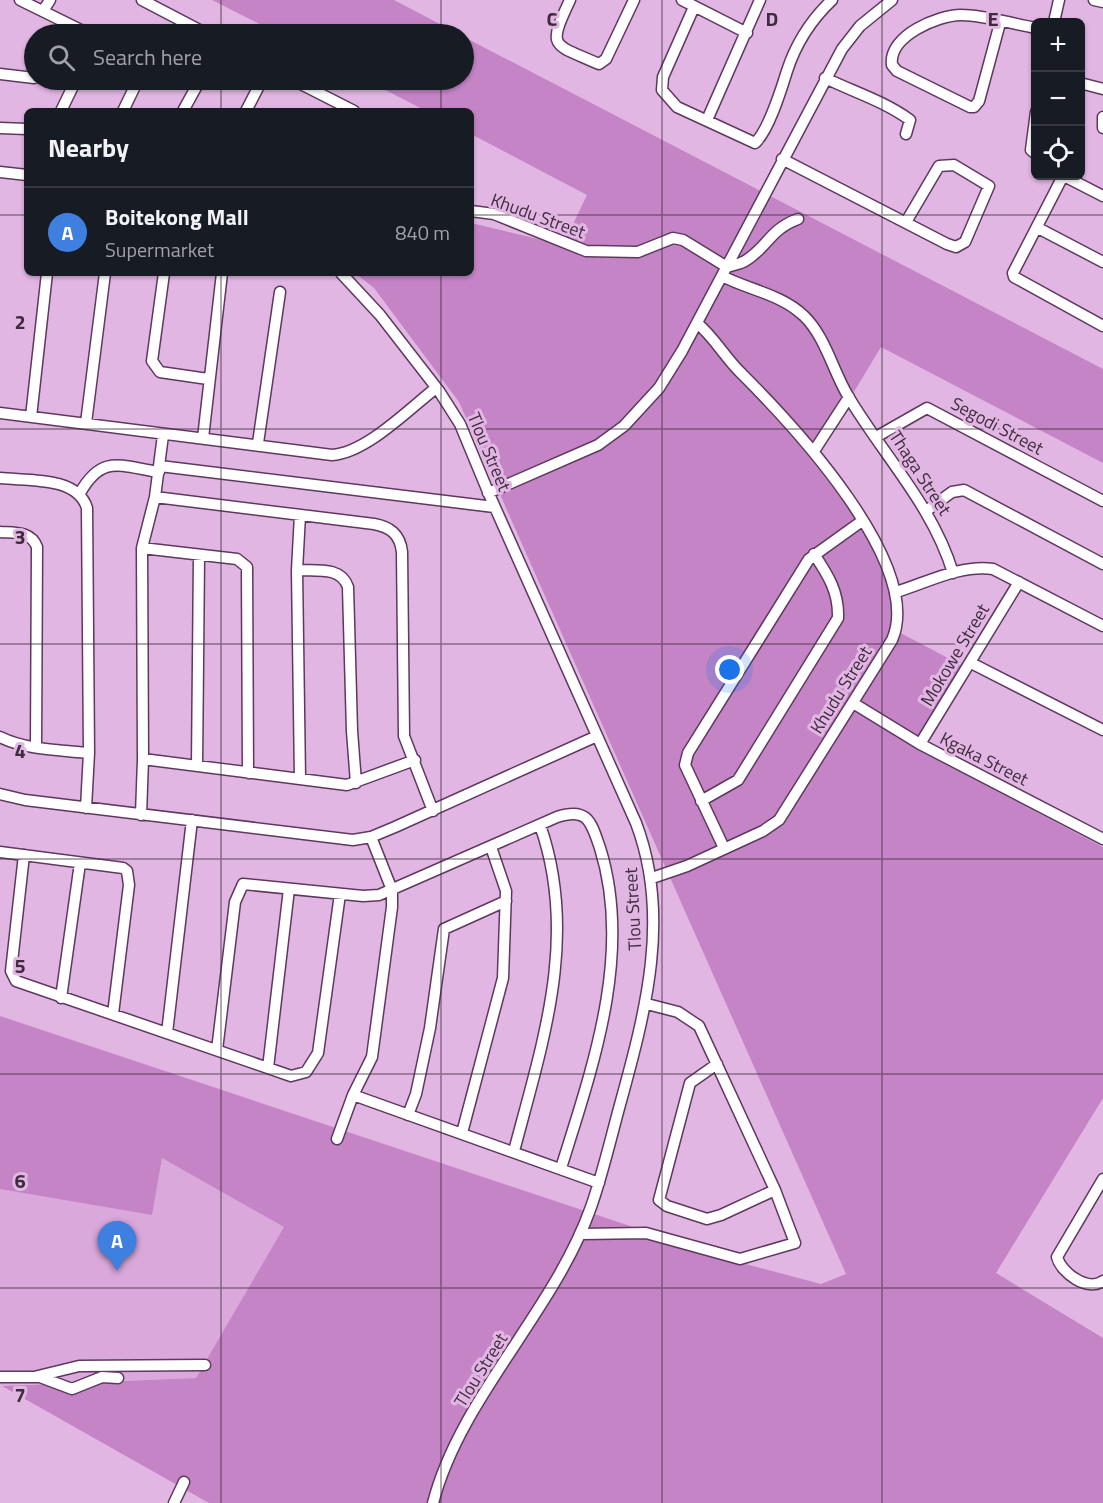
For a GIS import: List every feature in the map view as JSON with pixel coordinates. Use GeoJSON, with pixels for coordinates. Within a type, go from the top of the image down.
{"type":"FeatureCollection","features":[{"type":"Feature","properties":{"kind":"street"},"geometry":{"type":"LineString","coordinates":[[20,0],[69,24]]}},
{"type":"Feature","properties":{"kind":"street"},"geometry":{"type":"LineString","coordinates":[[43,11],[50,0]]}},
{"type":"Feature","properties":{"kind":"street"},"geometry":{"type":"LineString","coordinates":[[142,0],[188,24]]}},
{"type":"Feature","properties":{"kind":"street"},"geometry":{"type":"LineString","coordinates":[[570,0],[555,32],[556,40],[562,47],[599,64],[606,59],[634,0]]}},
{"type":"Feature","properties":{"kind":"street"},"geometry":{"type":"LineString","coordinates":[[682,0],[747,33]]}},
{"type":"Feature","properties":{"kind":"street"},"geometry":{"type":"LineString","coordinates":[[707,120],[760,0]]}},
{"type":"Feature","properties":{"kind":"street"},"geometry":{"type":"LineString","coordinates":[[694,7],[661,86],[673,104],[755,143],[762,137],[802,35],[832,0]]}},
{"type":"Feature","properties":{"kind":"street"},"geometry":{"type":"LineString","coordinates":[[488,493],[598,445],[624,426],[659,388],[698,323],[825,78],[854,33],[892,0]]}},
{"type":"Feature","properties":{"kind":"street"},"geometry":{"type":"LineString","coordinates":[[1055,18],[1059,0]]}},
{"type":"Feature","properties":{"kind":"street"},"geometry":{"type":"LineString","coordinates":[[1094,0],[1103,2]]}},
{"type":"Feature","properties":{"kind":"street"},"geometry":{"type":"LineString","coordinates":[[1000,23],[979,101],[974,106],[970,107],[897,71],[892,65],[892,54],[900,39],[939,20],[961,15],[1031,27]]}},
{"type":"Feature","properties":{"kind":"street"},"geometry":{"type":"LineString","coordinates":[[0,74],[24,77]]}},
{"type":"Feature","properties":{"kind":"street"},"geometry":{"type":"LineString","coordinates":[[825,78],[854,89],[898,111],[910,120],[906,134]]}},
{"type":"Feature","properties":{"kind":"street"},"geometry":{"type":"LineString","coordinates":[[1085,84],[1103,89]]}},
{"type":"Feature","properties":{"kind":"street"},"geometry":{"type":"LineString","coordinates":[[62,108],[71,90]]}},
{"type":"Feature","properties":{"kind":"street"},"geometry":{"type":"LineString","coordinates":[[124,108],[133,90]]}},
{"type":"Feature","properties":{"kind":"street"},"geometry":{"type":"LineString","coordinates":[[185,108],[195,90]]}},
{"type":"Feature","properties":{"kind":"street"},"geometry":{"type":"LineString","coordinates":[[248,108],[257,90]]}},
{"type":"Feature","properties":{"kind":"street"},"geometry":{"type":"LineString","coordinates":[[313,90],[348,108]]}},
{"type":"Feature","properties":{"kind":"street"},"geometry":{"type":"LineString","coordinates":[[1103,117],[1103,128]]}},
{"type":"Feature","properties":{"kind":"street"},"geometry":{"type":"LineString","coordinates":[[0,128],[24,129]]}},
{"type":"Feature","properties":{"kind":"street"},"geometry":{"type":"LineString","coordinates":[[782,159],[947,244],[956,247],[965,242],[989,186],[954,165],[939,166],[906,222]]}},
{"type":"Feature","properties":{"kind":"street"},"geometry":{"type":"LineString","coordinates":[[0,172],[24,175]]}},
{"type":"Feature","properties":{"kind":"street"},"geometry":{"type":"LineString","coordinates":[[1062,180],[1013,273],[1014,277],[1103,326]]}},
{"type":"Feature","properties":{"kind":"street"},"geometry":{"type":"LineString","coordinates":[[1072,180],[1103,196]]}},
{"type":"Feature","properties":{"kind":"street","name":"Khudu Street"},"geometry":{"type":"LineString","coordinates":[[474,211],[494,214],[586,251],[638,252],[673,238],[683,240],[742,287],[773,296],[803,315],[823,345],[849,397]]}},
{"type":"Feature","properties":{"kind":"street"},"geometry":{"type":"LineString","coordinates":[[724,272],[745,261],[771,235],[786,224],[798,219]]}},
{"type":"Feature","properties":{"kind":"street"},"geometry":{"type":"LineString","coordinates":[[1038,228],[1103,262]]}},
{"type":"Feature","properties":{"kind":"street"},"geometry":{"type":"LineString","coordinates":[[31,417],[47,276]]}},
{"type":"Feature","properties":{"kind":"street"},"geometry":{"type":"LineString","coordinates":[[86,423],[105,276]]}},
{"type":"Feature","properties":{"kind":"street"},"geometry":{"type":"LineString","coordinates":[[164,276],[152,361],[160,372],[208,379]]}},
{"type":"Feature","properties":{"kind":"street"},"geometry":{"type":"LineString","coordinates":[[203,438],[222,276]]}},
{"type":"Feature","properties":{"kind":"street","name":"Tlou Street"},"geometry":{"type":"LineString","coordinates":[[344,276],[380,315],[436,388],[460,424],[494,507],[636,822],[652,879],[653,949],[647,1004],[599,1183],[581,1234],[546,1298],[463,1430],[445,1465],[433,1503]]}},
{"type":"Feature","properties":{"kind":"street"},"geometry":{"type":"LineString","coordinates":[[258,443],[280,292]]}},
{"type":"Feature","properties":{"kind":"street","name":"Khudu Street"},"geometry":{"type":"LineString","coordinates":[[652,879],[687,867],[763,831],[779,820],[897,629],[899,611],[888,563],[814,451],[778,409],[733,365],[713,337],[698,323]]}},
{"type":"Feature","properties":{"kind":"street"},"geometry":{"type":"LineString","coordinates":[[0,413],[163,435],[258,443],[332,455],[345,454],[362,445],[436,388]]}},
{"type":"Feature","properties":{"kind":"street"},"geometry":{"type":"LineString","coordinates":[[814,451],[849,397]]}},
{"type":"Feature","properties":{"kind":"street","name":"Thaga Street"},"geometry":{"type":"LineString","coordinates":[[849,397],[926,511],[944,544],[954,573]]}},
{"type":"Feature","properties":{"kind":"street","name":"Segodi Street"},"geometry":{"type":"LineString","coordinates":[[876,437],[927,408],[1103,501]]}},
{"type":"Feature","properties":{"kind":"street"},"geometry":{"type":"LineString","coordinates":[[141,815],[142,548],[155,497],[163,435]]}},
{"type":"Feature","properties":{"kind":"street"},"geometry":{"type":"LineString","coordinates":[[80,493],[90,476],[100,467],[114,465],[494,507]]}},
{"type":"Feature","properties":{"kind":"street"},"geometry":{"type":"LineString","coordinates":[[0,477],[56,484],[80,493],[87,508],[88,753],[86,808]]}},
{"type":"Feature","properties":{"kind":"street"},"geometry":{"type":"LineString","coordinates":[[926,511],[952,492],[965,491],[1103,564]]}},
{"type":"Feature","properties":{"kind":"street"},"geometry":{"type":"LineString","coordinates":[[155,497],[384,526],[391,529],[401,543],[404,736],[433,811]]}},
{"type":"Feature","properties":{"kind":"street"},"geometry":{"type":"LineString","coordinates":[[300,515],[297,570],[300,779]]}},
{"type":"Feature","properties":{"kind":"street"},"geometry":{"type":"LineString","coordinates":[[724,848],[685,765],[688,753],[789,588],[814,554],[862,521]]}},
{"type":"Feature","properties":{"kind":"street"},"geometry":{"type":"LineString","coordinates":[[0,532],[26,534],[37,547],[36,747]]}},
{"type":"Feature","properties":{"kind":"street"},"geometry":{"type":"LineString","coordinates":[[142,548],[199,556],[237,558],[247,567],[249,574],[248,773]]}},
{"type":"Feature","properties":{"kind":"street"},"geometry":{"type":"LineString","coordinates":[[701,801],[738,780],[838,618],[839,606],[833,583],[814,554]]}},
{"type":"Feature","properties":{"kind":"street"},"geometry":{"type":"LineString","coordinates":[[197,766],[199,556]]}},
{"type":"Feature","properties":{"kind":"street"},"geometry":{"type":"LineString","coordinates":[[896,592],[954,573],[985,568],[1019,582],[1103,626]]}},
{"type":"Feature","properties":{"kind":"street"},"geometry":{"type":"LineString","coordinates":[[297,570],[339,573],[348,587],[352,731],[356,783]]}},
{"type":"Feature","properties":{"kind":"street","name":"Mokowe Street"},"geometry":{"type":"LineString","coordinates":[[920,744],[1019,582]]}},
{"type":"Feature","properties":{"kind":"street"},"geometry":{"type":"LineString","coordinates":[[971,663],[1103,730]]}},
{"type":"Feature","properties":{"kind":"street","name":"Kgaka Street"},"geometry":{"type":"LineString","coordinates":[[853,703],[920,744],[1103,838]]}},
{"type":"Feature","properties":{"kind":"street"},"geometry":{"type":"LineString","coordinates":[[0,794],[86,808],[353,840],[370,837],[433,811],[597,736]]}},
{"type":"Feature","properties":{"kind":"street"},"geometry":{"type":"LineString","coordinates":[[0,737],[10,742],[36,747],[88,753]]}},
{"type":"Feature","properties":{"kind":"street"},"geometry":{"type":"LineString","coordinates":[[143,759],[338,784],[356,783],[415,760]]}},
{"type":"Feature","properties":{"kind":"street"},"geometry":{"type":"LineString","coordinates":[[217,1050],[237,892],[245,883],[363,896],[392,890],[540,825],[567,814],[578,813],[587,818],[595,834],[611,891],[608,993],[600,1034],[561,1167]]}},
{"type":"Feature","properties":{"kind":"street"},"geometry":{"type":"LineString","coordinates":[[167,1033],[192,820]]}},
{"type":"Feature","properties":{"kind":"street"},"geometry":{"type":"LineString","coordinates":[[514,1150],[547,1029],[558,958],[556,886],[550,855],[540,825]]}},
{"type":"Feature","properties":{"kind":"street"},"geometry":{"type":"LineString","coordinates":[[337,1139],[353,1095],[372,1057],[392,890],[370,837]]}},
{"type":"Feature","properties":{"kind":"street"},"geometry":{"type":"LineString","coordinates":[[462,1133],[501,990],[506,902],[503,880],[491,847]]}},
{"type":"Feature","properties":{"kind":"street"},"geometry":{"type":"LineString","coordinates":[[0,852],[123,868],[129,875],[113,1014]]}},
{"type":"Feature","properties":{"kind":"street"},"geometry":{"type":"LineString","coordinates":[[24,855],[11,971],[18,983],[268,1068],[298,1076],[306,1072],[318,1053],[340,894]]}},
{"type":"Feature","properties":{"kind":"street"},"geometry":{"type":"LineString","coordinates":[[61,998],[80,862]]}},
{"type":"Feature","properties":{"kind":"street"},"geometry":{"type":"LineString","coordinates":[[268,1068],[289,889]]}},
{"type":"Feature","properties":{"kind":"street"},"geometry":{"type":"LineString","coordinates":[[408,1115],[416,1094],[430,1028],[444,929],[506,902]]}},
{"type":"Feature","properties":{"kind":"street"},"geometry":{"type":"LineString","coordinates":[[581,1234],[646,1233],[734,1259],[757,1256],[795,1243],[775,1190],[699,1026],[678,1012],[647,1004]]}},
{"type":"Feature","properties":{"kind":"street"},"geometry":{"type":"LineString","coordinates":[[717,1064],[690,1083],[659,1200],[667,1206],[707,1219],[775,1190]]}},
{"type":"Feature","properties":{"kind":"street"},"geometry":{"type":"LineString","coordinates":[[353,1095],[514,1150],[599,1183]]}},
{"type":"Feature","properties":{"kind":"street"},"geometry":{"type":"LineString","coordinates":[[1103,1179],[1057,1257],[1060,1265],[1083,1283],[1095,1285],[1103,1281]]}},
{"type":"Feature","properties":{"kind":"street"},"geometry":{"type":"LineString","coordinates":[[0,1377],[34,1377],[79,1366],[205,1365]]}},
{"type":"Feature","properties":{"kind":"street"},"geometry":{"type":"LineString","coordinates":[[96,1380],[98,1367]]}},
{"type":"Feature","properties":{"kind":"street"},"geometry":{"type":"LineString","coordinates":[[34,1377],[72,1389],[102,1377],[118,1378]]}},
{"type":"Feature","properties":{"kind":"street"},"geometry":{"type":"LineString","coordinates":[[174,1503],[184,1482]]}},
{"type":"Feature","properties":{"kind":"shaded area"},"geometry":{"type":"Polygon","coordinates":[[[212,0],[394,0],[440,24],[259,24],[212,0]]]}},
{"type":"Feature","properties":{"kind":"shaded area"},"geometry":{"type":"Polygon","coordinates":[[[474,42],[1103,369],[1103,463],[881,347],[815,456],[881,553],[897,590],[895,630],[963,666],[916,749],[1103,847],[1103,1098],[996,1273],[1103,1338],[1103,1503],[209,1503],[2,1386],[196,1378],[284,1227],[162,1158],[152,1215],[0,1189],[0,1016],[738,1262],[821,1284],[846,1274],[459,402],[374,288],[359,276],[474,276],[474,224],[563,245],[587,195],[474,136],[474,108],[420,108],[385,90],[474,90],[474,42]]]}},
{"type":"Feature","properties":{"kind":"shaded area"},"geometry":{"type":"Polygon","coordinates":[[[162,1157],[284,1227],[196,1378],[0,1385],[0,1189],[152,1215],[162,1157]]]}},
{"type":"Feature","properties":{"kind":"place","name":"Boitekong Mall"},"geometry":{"type":"Point","coordinates":[117,1271]}}]}
